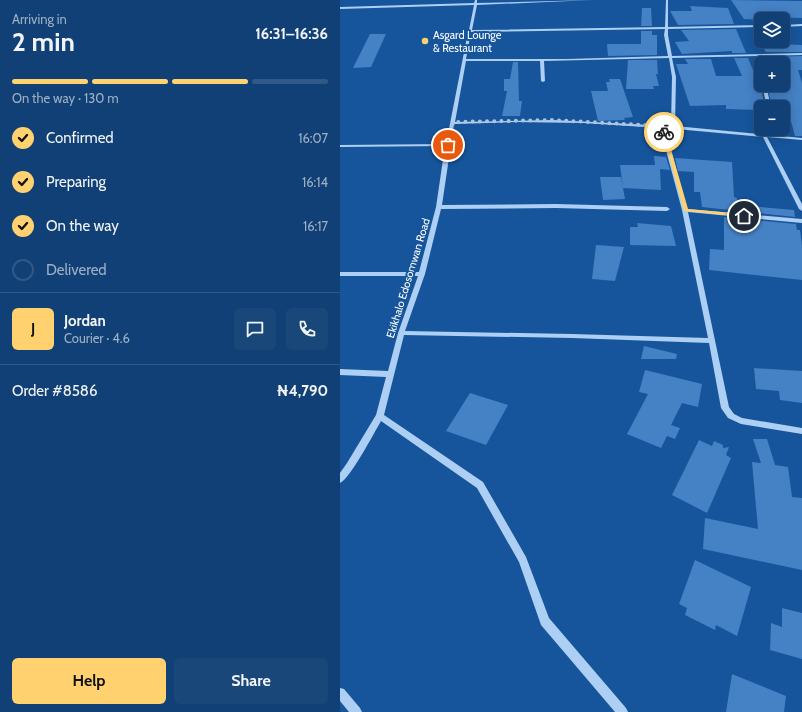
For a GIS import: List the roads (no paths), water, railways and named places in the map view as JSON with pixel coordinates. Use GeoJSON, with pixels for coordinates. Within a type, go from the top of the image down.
{"type":"FeatureCollection","features":[{"type":"Feature","properties":{"kind":"street"},"geometry":{"type":"LineString","coordinates":[[340,5],[517,0]]}},
{"type":"Feature","properties":{"kind":"street"},"geometry":{"type":"LineString","coordinates":[[340,8],[476,1],[591,0]]}},
{"type":"Feature","properties":{"kind":"street"},"geometry":{"type":"LineString","coordinates":[[667,0],[665,28],[674,77],[673,126]]}},
{"type":"Feature","properties":{"kind":"street","name":"Ekikhalo Edosomwan Road"},"geometry":{"type":"LineString","coordinates":[[340,479],[350,466],[380,416],[401,333],[422,274],[439,207],[448,145],[476,1]]}},
{"type":"Feature","properties":{"kind":"street"},"geometry":{"type":"LineString","coordinates":[[790,26],[802,25]]}},
{"type":"Feature","properties":{"kind":"street"},"geometry":{"type":"LineString","coordinates":[[469,31],[754,26]]}},
{"type":"Feature","properties":{"kind":"street"},"geometry":{"type":"LineString","coordinates":[[464,60],[542,60],[802,54]]}},
{"type":"Feature","properties":{"kind":"street"},"geometry":{"type":"LineString","coordinates":[[542,60],[543,81]]}},
{"type":"Feature","properties":{"kind":"street"},"geometry":{"type":"LineString","coordinates":[[453,122],[552,120],[673,126],[754,134]]}},
{"type":"Feature","properties":{"kind":"street"},"geometry":{"type":"LineString","coordinates":[[662,126],[685,210],[725,408],[731,416],[746,422],[802,430]]}},
{"type":"Feature","properties":{"kind":"street"},"geometry":{"type":"LineString","coordinates":[[765,136],[802,208]]}},
{"type":"Feature","properties":{"kind":"street"},"geometry":{"type":"LineString","coordinates":[[773,136],[802,139]]}},
{"type":"Feature","properties":{"kind":"street"},"geometry":{"type":"LineString","coordinates":[[340,146],[448,145]]}},
{"type":"Feature","properties":{"kind":"street"},"geometry":{"type":"LineString","coordinates":[[439,207],[556,206],[667,209]]}},
{"type":"Feature","properties":{"kind":"street"},"geometry":{"type":"LineString","coordinates":[[685,210],[802,221]]}},
{"type":"Feature","properties":{"kind":"street"},"geometry":{"type":"LineString","coordinates":[[340,274],[422,274]]}},
{"type":"Feature","properties":{"kind":"street"},"geometry":{"type":"LineString","coordinates":[[401,333],[712,341]]}},
{"type":"Feature","properties":{"kind":"street"},"geometry":{"type":"LineString","coordinates":[[340,372],[391,374]]}},
{"type":"Feature","properties":{"kind":"street"},"geometry":{"type":"LineString","coordinates":[[380,416],[480,484],[522,560],[545,621],[622,712]]}},
{"type":"Feature","properties":{"kind":"street"},"geometry":{"type":"LineString","coordinates":[[340,693],[356,712]]}},
{"type":"Feature","properties":{"kind":"place","name":"Asgard Lounge & Restaurant"},"geometry":{"type":"Point","coordinates":[425,41]}}]}
